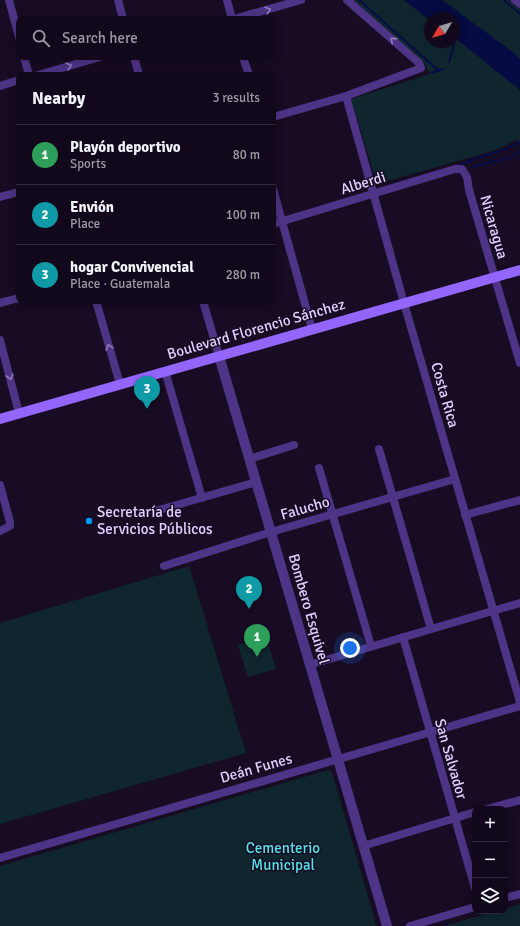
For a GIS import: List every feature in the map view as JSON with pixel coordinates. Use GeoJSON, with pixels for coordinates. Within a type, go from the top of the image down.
{"type":"FeatureCollection","features":[{"type":"Feature","properties":{"kind":"main road","name":"Boulevard Florencio Sánchez"},"geometry":{"type":"LineString","coordinates":[[0,419],[520,270]]}},
{"type":"Feature","properties":{"kind":"street"},"geometry":{"type":"LineString","coordinates":[[9,0],[16,27]]}},
{"type":"Feature","properties":{"kind":"street"},"geometry":{"type":"LineString","coordinates":[[118,0],[122,16]]}},
{"type":"Feature","properties":{"kind":"street"},"geometry":{"type":"LineString","coordinates":[[227,0],[232,16]]}},
{"type":"Feature","properties":{"kind":"street"},"geometry":{"type":"LineString","coordinates":[[244,16],[301,0]]}},
{"type":"Feature","properties":{"kind":"street"},"geometry":{"type":"LineString","coordinates":[[276,116],[346,96],[419,71],[421,66],[347,0]]}},
{"type":"Feature","properties":{"kind":"street"},"geometry":{"type":"LineString","coordinates":[[515,0],[520,4]]}},
{"type":"Feature","properties":{"kind":"street"},"geometry":{"type":"LineString","coordinates":[[25,60],[28,72]]}},
{"type":"Feature","properties":{"kind":"street"},"geometry":{"type":"LineString","coordinates":[[48,72],[90,60]]}},
{"type":"Feature","properties":{"kind":"street"},"geometry":{"type":"LineString","coordinates":[[135,60],[138,72]]}},
{"type":"Feature","properties":{"kind":"street"},"geometry":{"type":"LineString","coordinates":[[245,60],[248,72]]}},
{"type":"Feature","properties":{"kind":"street"},"geometry":{"type":"LineString","coordinates":[[0,86],[16,81]]}},
{"type":"Feature","properties":{"kind":"street","name":"Costa Rica"},"geometry":{"type":"LineString","coordinates":[[346,96],[465,516],[520,702]]}},
{"type":"Feature","properties":{"kind":"street","name":"Alberdi"},"geometry":{"type":"LineString","coordinates":[[276,223],[454,169],[462,169]]}},
{"type":"Feature","properties":{"kind":"street","name":"Nicaragua"},"geometry":{"type":"LineString","coordinates":[[462,169],[468,177],[469,190],[520,363]]}},
{"type":"Feature","properties":{"kind":"street"},"geometry":{"type":"LineString","coordinates":[[0,198],[16,193]]}},
{"type":"Feature","properties":{"kind":"street"},"geometry":{"type":"LineString","coordinates":[[276,200],[312,329]]}},
{"type":"Feature","properties":{"kind":"street"},"geometry":{"type":"LineString","coordinates":[[0,303],[16,299]]}},
{"type":"Feature","properties":{"kind":"street"},"geometry":{"type":"LineString","coordinates":[[97,304],[120,384]]}},
{"type":"Feature","properties":{"kind":"street","name":"Bombero Esquivel"},"geometry":{"type":"LineString","coordinates":[[204,304],[387,926]]}},
{"type":"Feature","properties":{"kind":"street"},"geometry":{"type":"LineString","coordinates":[[0,340],[19,413]]}},
{"type":"Feature","properties":{"kind":"street"},"geometry":{"type":"LineString","coordinates":[[165,371],[202,498]]}},
{"type":"Feature","properties":{"kind":"street"},"geometry":{"type":"LineString","coordinates":[[249,459],[294,445]]}},
{"type":"Feature","properties":{"kind":"street"},"geometry":{"type":"LineString","coordinates":[[379,449],[431,629]]}},
{"type":"Feature","properties":{"kind":"street"},"geometry":{"type":"LineString","coordinates":[[319,468],[371,646]]}},
{"type":"Feature","properties":{"kind":"street","name":"Falucho"},"geometry":{"type":"LineString","coordinates":[[164,566],[271,532],[455,479]]}},
{"type":"Feature","properties":{"kind":"street"},"geometry":{"type":"LineString","coordinates":[[159,510],[256,482]]}},
{"type":"Feature","properties":{"kind":"street"},"geometry":{"type":"LineString","coordinates":[[0,485],[10,522],[10,526],[0,531]]}},
{"type":"Feature","properties":{"kind":"street"},"geometry":{"type":"LineString","coordinates":[[465,516],[520,500]]}},
{"type":"Feature","properties":{"kind":"street"},"geometry":{"type":"LineString","coordinates":[[309,665],[520,603]]}},
{"type":"Feature","properties":{"kind":"street","name":"San Salvador"},"geometry":{"type":"LineString","coordinates":[[403,637],[472,878]]}},
{"type":"Feature","properties":{"kind":"street","name":"Deán Funes"},"geometry":{"type":"LineString","coordinates":[[0,858],[520,706]]}},
{"type":"Feature","properties":{"kind":"street"},"geometry":{"type":"LineString","coordinates":[[498,806],[520,800]]}},
{"type":"Feature","properties":{"kind":"street"},"geometry":{"type":"LineString","coordinates":[[363,846],[472,813]]}},
{"type":"Feature","properties":{"kind":"street"},"geometry":{"type":"LineString","coordinates":[[508,897],[520,894]]}},
{"type":"Feature","properties":{"kind":"street"},"geometry":{"type":"LineString","coordinates":[[410,926],[472,908]]}},
{"type":"Feature","properties":{"kind":"green space"},"geometry":{"type":"Polygon","coordinates":[[[353,0],[404,0],[424,15],[424,48],[460,48],[460,42],[520,90],[520,144],[516,140],[496,150],[377,184],[351,99],[430,74],[424,63],[353,0]]]}},
{"type":"Feature","properties":{"kind":"green space"},"geometry":{"type":"Polygon","coordinates":[[[442,0],[509,0],[520,9],[520,59],[460,14],[460,12],[442,0]]]}},
{"type":"Feature","properties":{"kind":"green space"},"geometry":{"type":"Polygon","coordinates":[[[189,566],[246,753],[0,824],[0,623],[189,566]]]}},
{"type":"Feature","properties":{"kind":"green space"},"geometry":{"type":"Polygon","coordinates":[[[266,637],[276,669],[248,677],[238,645],[266,637]]]}},
{"type":"Feature","properties":{"kind":"green space","name":"Cementerio Municipal"},"geometry":{"type":"Polygon","coordinates":[[[328,770],[332,772],[376,924],[375,926],[0,926],[0,866],[328,770]]]}},
{"type":"Feature","properties":{"kind":"green space"},"geometry":{"type":"Polygon","coordinates":[[[520,904],[520,926],[444,926],[486,914],[508,914],[508,908],[520,904]]]}},
{"type":"Feature","properties":{"kind":"shaded area"},"geometry":{"type":"Polygon","coordinates":[[[404,0],[442,0],[458,12],[424,12],[424,15],[404,0]]]}},
{"type":"Feature","properties":{"kind":"shaded area"},"geometry":{"type":"Polygon","coordinates":[[[460,13],[520,59],[520,90],[460,42],[460,13]]]}},
{"type":"Feature","properties":{"kind":"waterway"},"geometry":{"type":"LineString","coordinates":[[359,0],[439,71]]}},
{"type":"Feature","properties":{"kind":"waterway"},"geometry":{"type":"LineString","coordinates":[[504,0],[520,14]]}},
{"type":"Feature","properties":{"kind":"waterway"},"geometry":{"type":"LineString","coordinates":[[449,62],[453,48]]}},
{"type":"Feature","properties":{"kind":"waterway"},"geometry":{"type":"LineString","coordinates":[[431,73],[443,69]]}},
{"type":"Feature","properties":{"kind":"waterway"},"geometry":{"type":"LineString","coordinates":[[460,164],[511,147],[520,142]]}},
{"type":"Feature","properties":{"kind":"waterway"},"geometry":{"type":"LineString","coordinates":[[472,167],[511,157],[520,151]]}},
{"type":"Feature","properties":{"kind":"place","name":"hogar Convivencial"},"geometry":{"type":"Point","coordinates":[147,409]}},
{"type":"Feature","properties":{"kind":"place","name":"Secretaría de Servicios Públicos"},"geometry":{"type":"Point","coordinates":[89,521]}},
{"type":"Feature","properties":{"kind":"place","name":"Envión"},"geometry":{"type":"Point","coordinates":[249,609]}},
{"type":"Feature","properties":{"kind":"place","name":"Playón deportivo"},"geometry":{"type":"Point","coordinates":[257,657]}}]}
